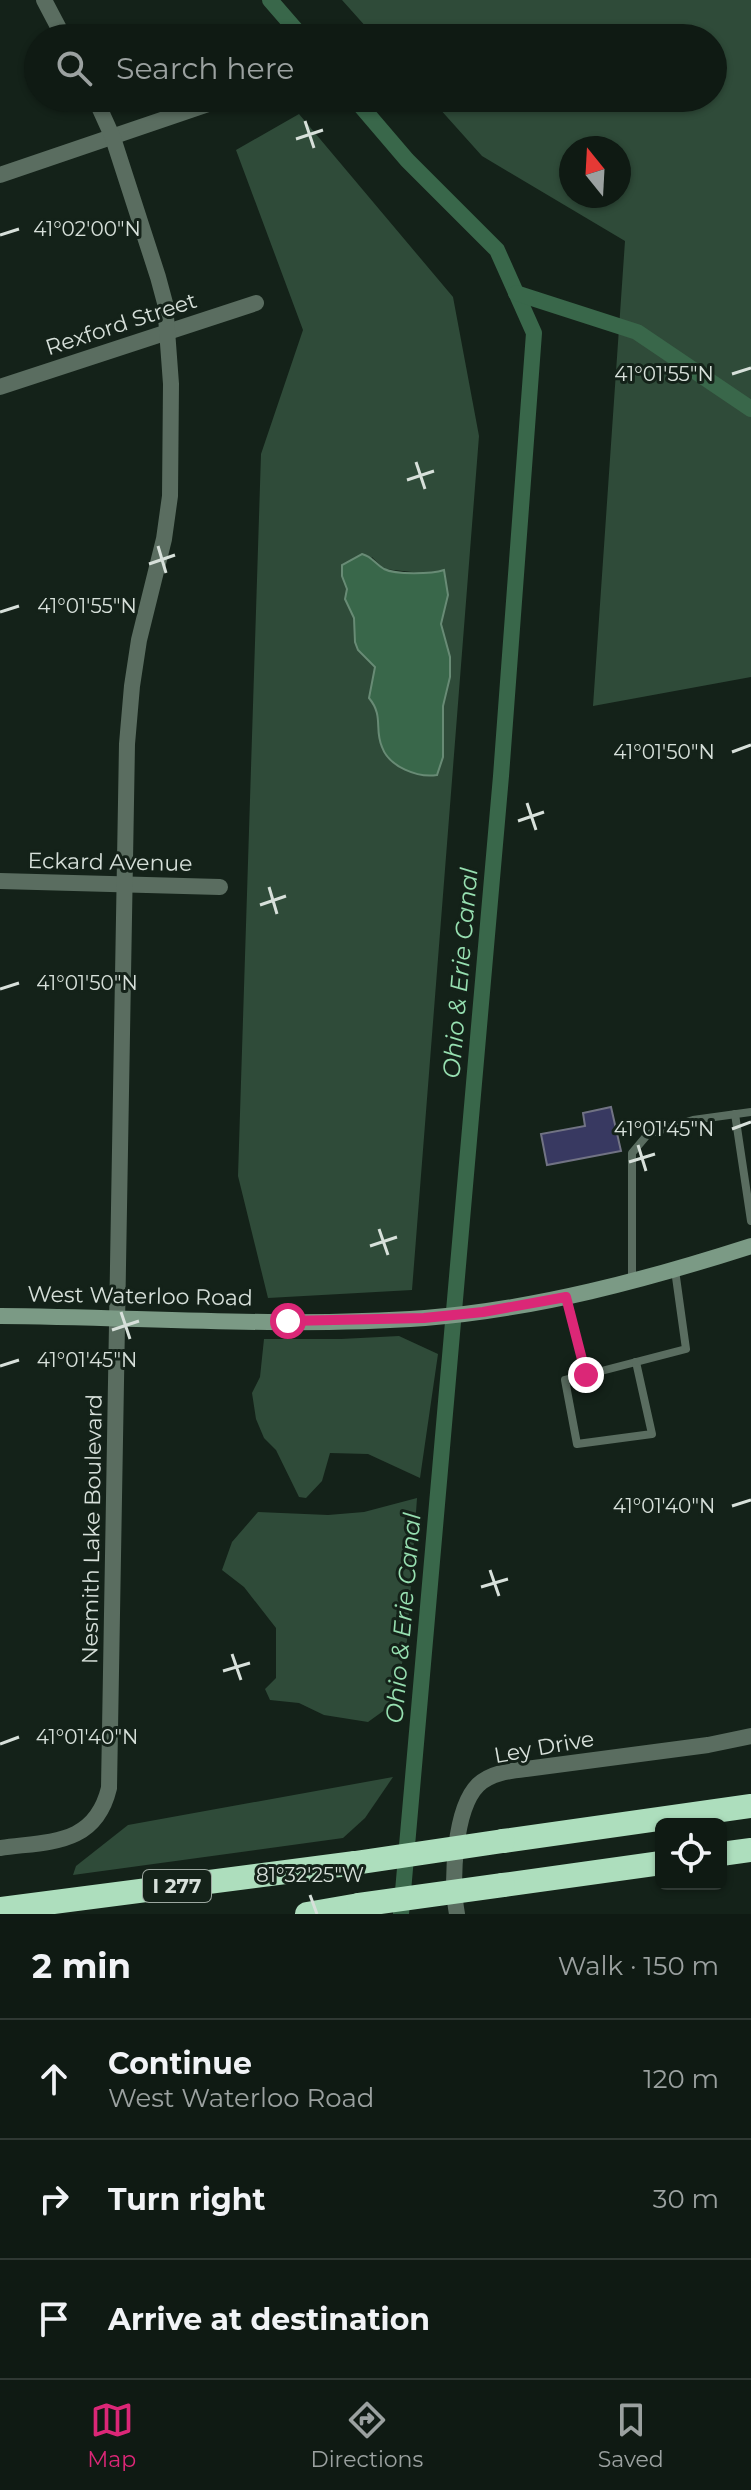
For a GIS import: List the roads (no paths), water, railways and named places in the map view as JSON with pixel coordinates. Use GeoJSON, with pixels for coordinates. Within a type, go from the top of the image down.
{"type":"FeatureCollection","features":[{"type":"Feature","properties":{"kind":"highway","name":"I 277"},"geometry":{"type":"LineString","coordinates":[[0,1909],[355,1863],[751,1806]]}},
{"type":"Feature","properties":{"kind":"highway"},"geometry":{"type":"LineString","coordinates":[[727,1853],[751,1850]]}},
{"type":"Feature","properties":{"kind":"highway"},"geometry":{"type":"LineString","coordinates":[[307,1914],[655,1864]]}},
{"type":"Feature","properties":{"kind":"main road","name":"West Waterloo Road"},"geometry":{"type":"LineString","coordinates":[[0,1316],[288,1321],[424,1318],[483,1312],[632,1283],[751,1246]]}},
{"type":"Feature","properties":{"kind":"street"},"geometry":{"type":"LineString","coordinates":[[44,0],[57,24]]}},
{"type":"Feature","properties":{"kind":"street","name":"Nesmith Lake Boulevard"},"geometry":{"type":"LineString","coordinates":[[0,1848],[65,1839],[79,1834],[99,1816],[106,1803],[110,1777],[127,744],[139,640],[164,539],[170,496],[171,384],[168,332],[158,277],[113,138],[101,112]]}},
{"type":"Feature","properties":{"kind":"street"},"geometry":{"type":"LineString","coordinates":[[0,175],[186,112]]}},
{"type":"Feature","properties":{"kind":"street","name":"Rexford Street"},"geometry":{"type":"LineString","coordinates":[[0,387],[256,303]]}},
{"type":"Feature","properties":{"kind":"street","name":"Eckard Avenue"},"geometry":{"type":"LineString","coordinates":[[0,881],[220,887]]}},
{"type":"Feature","properties":{"kind":"street","name":"Ley Drive"},"geometry":{"type":"LineString","coordinates":[[457,1914],[455,1865],[460,1824],[469,1799],[485,1780],[505,1772],[708,1745],[751,1736]]}},
{"type":"Feature","properties":{"kind":"lane"},"geometry":{"type":"LineString","coordinates":[[632,1283],[632,1153],[648,1134],[693,1120],[751,1112]]}},
{"type":"Feature","properties":{"kind":"lane"},"geometry":{"type":"LineString","coordinates":[[735,1114],[751,1221]]}},
{"type":"Feature","properties":{"kind":"lane"},"geometry":{"type":"LineString","coordinates":[[636,1362],[652,1434],[577,1444],[565,1380],[686,1349],[675,1270]]}},
{"type":"Feature","properties":{"kind":"lane"},"geometry":{"type":"LineString","coordinates":[[566,1297],[586,1375]]}},
{"type":"Feature","properties":{"kind":"waterway","name":"Ohio & Erie Canal"},"geometry":{"type":"LineString","coordinates":[[270,0],[291,24]]}},
{"type":"Feature","properties":{"kind":"waterway","name":"Ohio & Erie Canal"},"geometry":{"type":"LineString","coordinates":[[366,112],[407,160],[497,250],[534,333],[501,776],[401,1914]]}},
{"type":"Feature","properties":{"kind":"waterway"},"geometry":{"type":"LineString","coordinates":[[516,293],[637,332],[751,409]]}}]}
